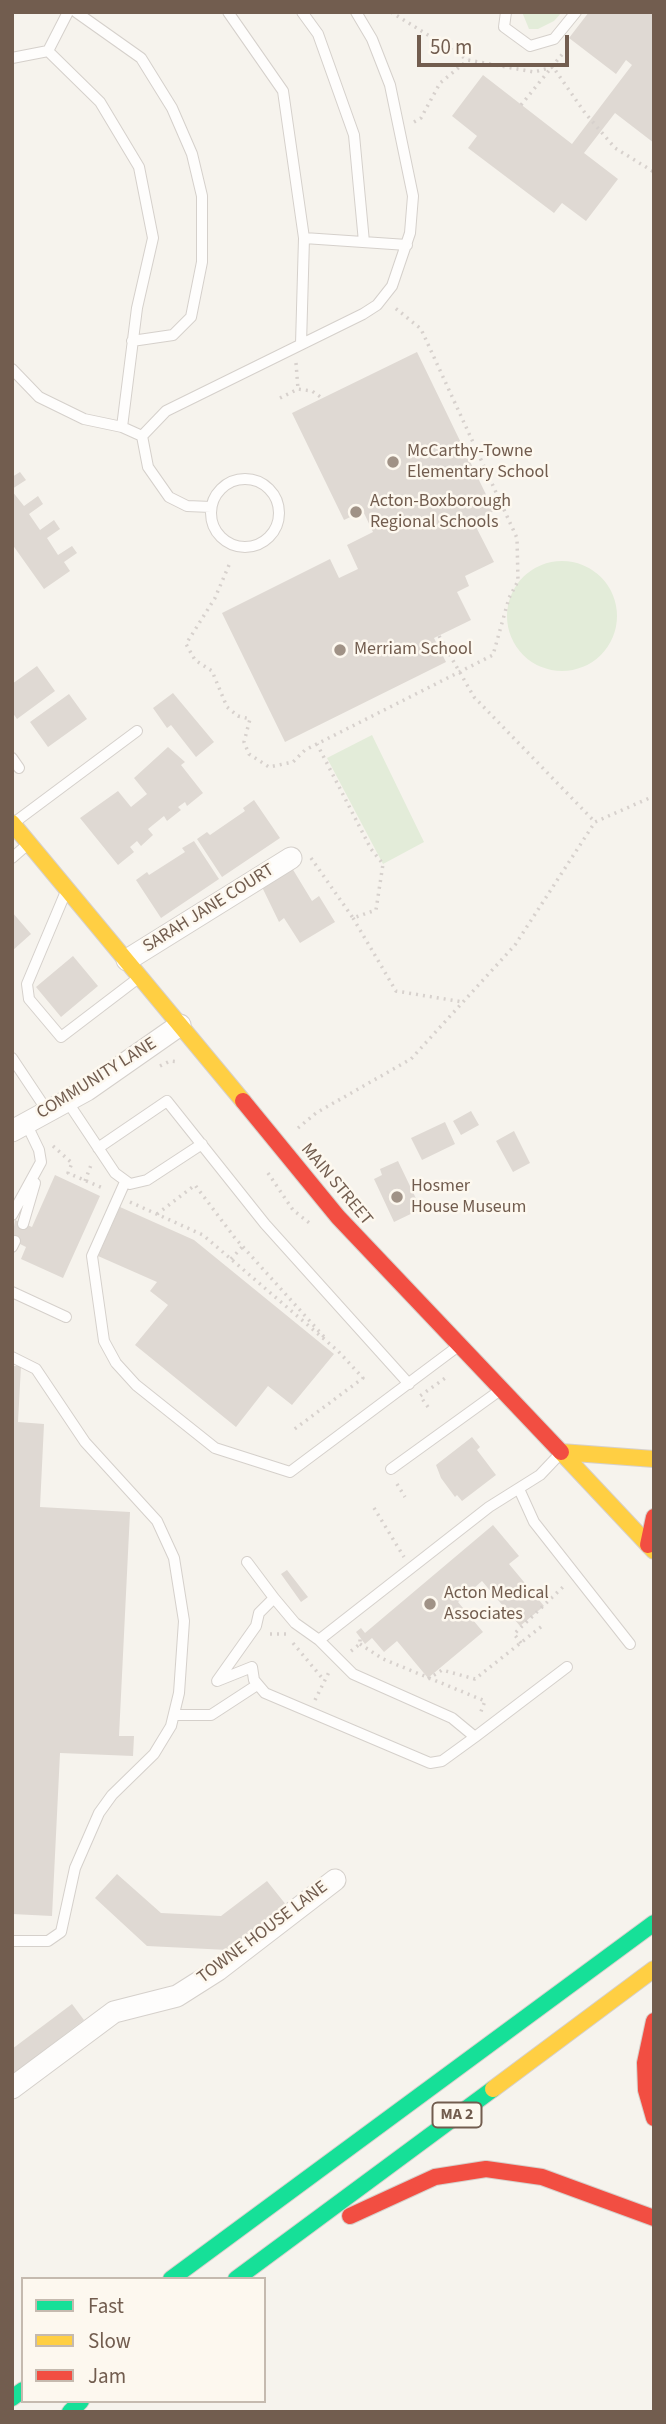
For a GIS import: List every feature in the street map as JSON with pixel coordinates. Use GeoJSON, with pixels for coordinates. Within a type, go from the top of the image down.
{"type":"FeatureCollection","features":[{"type":"Feature","properties":{"kind":"main road","name":"MAIN STREET"},"geometry":{"type":"LineString","coordinates":[[12,823],[31,842],[329,1208],[652,1546]]}},
{"type":"Feature","properties":{"kind":"main road"},"geometry":{"type":"LineString","coordinates":[[561,1452],[654,1459]]}},
{"type":"Feature","properties":{"kind":"main road"},"geometry":{"type":"LineString","coordinates":[[652,1546],[654,1517]]}},
{"type":"Feature","properties":{"kind":"main road","name":"MA 2"},"geometry":{"type":"LineString","coordinates":[[175,2277],[654,1923]]}},
{"type":"Feature","properties":{"kind":"main road","name":"MA 2"},"geometry":{"type":"LineString","coordinates":[[239,2277],[654,1969]]}},
{"type":"Feature","properties":{"kind":"main road"},"geometry":{"type":"LineString","coordinates":[[654,2021],[645,2063],[646,2090],[654,2118]]}},
{"type":"Feature","properties":{"kind":"main road"},"geometry":{"type":"LineString","coordinates":[[260,2260],[413,2185],[464,2171],[508,2171],[542,2177],[654,2218]]}},
{"type":"Feature","properties":{"kind":"street","name":"SARAH JANE COURT"},"geometry":{"type":"LineString","coordinates":[[134,968],[292,858]]}},
{"type":"Feature","properties":{"kind":"street","name":"COMMUNITY LANE"},"geometry":{"type":"LineString","coordinates":[[19,1127],[67,1101],[180,1025]]}},
{"type":"Feature","properties":{"kind":"street","name":"TOWNE HOUSE LANE"},"geometry":{"type":"LineString","coordinates":[[12,2088],[114,2011],[177,1996],[218,1970],[335,1880]]}},
{"type":"Feature","properties":{"kind":"lane"},"geometry":{"type":"LineString","coordinates":[[48,51],[68,12]]}},
{"type":"Feature","properties":{"kind":"lane"},"geometry":{"type":"LineString","coordinates":[[76,12],[141,58],[172,108],[192,154],[202,196],[202,262],[191,317],[173,335],[132,341]]}},
{"type":"Feature","properties":{"kind":"lane"},"geometry":{"type":"LineString","coordinates":[[228,12],[283,91],[304,238],[301,344]]}},
{"type":"Feature","properties":{"kind":"lane"},"geometry":{"type":"LineString","coordinates":[[302,12],[318,34],[354,135],[364,242]]}},
{"type":"Feature","properties":{"kind":"lane"},"geometry":{"type":"LineString","coordinates":[[142,436],[166,411],[377,305],[392,286],[407,244],[413,195],[401,127],[372,39],[356,12]]}},
{"type":"Feature","properties":{"kind":"lane"},"geometry":{"type":"LineString","coordinates":[[506,12],[504,27],[530,46],[554,39],[576,12]]}},
{"type":"Feature","properties":{"kind":"lane"},"geometry":{"type":"LineString","coordinates":[[12,58],[48,51]]}},
{"type":"Feature","properties":{"kind":"lane"},"geometry":{"type":"LineString","coordinates":[[48,51],[100,102],[139,167],[153,238],[132,341],[122,427]]}},
{"type":"Feature","properties":{"kind":"lane"},"geometry":{"type":"LineString","coordinates":[[304,238],[407,244]]}},
{"type":"Feature","properties":{"kind":"lane"},"geometry":{"type":"LineString","coordinates":[[12,369],[39,397],[84,419],[122,427],[142,436]]}},
{"type":"Feature","properties":{"kind":"lane"},"geometry":{"type":"LineString","coordinates":[[142,436],[148,467],[169,497],[187,506],[211,507]]}},
{"type":"Feature","properties":{"kind":"lane"},"geometry":{"type":"LineString","coordinates":[[254,480],[264,485],[277,502],[277,525],[264,542],[253,547],[231,545],[215,530],[211,507],[215,497],[231,482],[254,480]]}},
{"type":"Feature","properties":{"kind":"lane"},"geometry":{"type":"LineString","coordinates":[[12,823],[137,731]]}},
{"type":"Feature","properties":{"kind":"lane"},"geometry":{"type":"LineString","coordinates":[[12,758],[19,768]]}},
{"type":"Feature","properties":{"kind":"lane"},"geometry":{"type":"LineString","coordinates":[[12,859],[31,842]]}},
{"type":"Feature","properties":{"kind":"lane"},"geometry":{"type":"LineString","coordinates":[[68,887],[26,984],[29,999],[61,1037],[134,968]]}},
{"type":"Feature","properties":{"kind":"lane"},"geometry":{"type":"LineString","coordinates":[[12,1058],[48,1112]]}},
{"type":"Feature","properties":{"kind":"lane"},"geometry":{"type":"LineString","coordinates":[[67,1101],[98,1148],[125,1182],[135,1184],[148,1180],[202,1144]]}},
{"type":"Feature","properties":{"kind":"lane"},"geometry":{"type":"LineString","coordinates":[[98,1148],[167,1101],[265,1224],[409,1384]]}},
{"type":"Feature","properties":{"kind":"lane"},"geometry":{"type":"LineString","coordinates":[[19,1127],[41,1154],[23,1224]]}},
{"type":"Feature","properties":{"kind":"lane"},"geometry":{"type":"LineString","coordinates":[[12,1215],[38,1170]]}},
{"type":"Feature","properties":{"kind":"lane"},"geometry":{"type":"LineString","coordinates":[[125,1182],[93,1250],[91,1262],[101,1333],[123,1371],[149,1397],[209,1444],[290,1472],[459,1346]]}},
{"type":"Feature","properties":{"kind":"lane"},"geometry":{"type":"LineString","coordinates":[[12,1292],[66,1317]]}},
{"type":"Feature","properties":{"kind":"lane"},"geometry":{"type":"LineString","coordinates":[[12,1357],[30,1364],[42,1375],[85,1442],[146,1506],[167,1539],[180,1581],[184,1621],[174,1715],[154,1754],[111,1795],[94,1823],[75,1868],[61,1932],[47,1941],[12,1941]]}},
{"type":"Feature","properties":{"kind":"lane"},"geometry":{"type":"LineString","coordinates":[[391,1469],[501,1389]]}},
{"type":"Feature","properties":{"kind":"lane"},"geometry":{"type":"LineString","coordinates":[[319,1640],[489,1507],[540,1475],[561,1452]]}},
{"type":"Feature","properties":{"kind":"lane"},"geometry":{"type":"LineString","coordinates":[[519,1489],[534,1522],[630,1644]]}},
{"type":"Feature","properties":{"kind":"lane"},"geometry":{"type":"LineString","coordinates":[[247,1562],[295,1623],[319,1640],[353,1674],[452,1718],[475,1737]]}},
{"type":"Feature","properties":{"kind":"lane"},"geometry":{"type":"LineString","coordinates":[[274,1598],[259,1613],[256,1626],[217,1681],[252,1667],[257,1685],[265,1693],[430,1763],[442,1761],[568,1667]]}},
{"type":"Feature","properties":{"kind":"lane"},"geometry":{"type":"LineString","coordinates":[[174,1715],[211,1715],[257,1685]]}},
{"type":"Feature","properties":{"kind":"path"},"geometry":{"type":"LineString","coordinates":[[391,12],[468,61],[534,72],[553,67]]}},
{"type":"Feature","properties":{"kind":"path"},"geometry":{"type":"LineString","coordinates":[[522,105],[566,51]]}},
{"type":"Feature","properties":{"kind":"path"},"geometry":{"type":"LineString","coordinates":[[414,122],[422,118],[440,83],[468,61]]}},
{"type":"Feature","properties":{"kind":"path"},"geometry":{"type":"LineString","coordinates":[[553,67],[585,113],[615,148],[654,172]]}},
{"type":"Feature","properties":{"kind":"path"},"geometry":{"type":"LineString","coordinates":[[229,565],[215,598],[186,644],[195,660],[212,671],[227,707],[238,716],[250,719],[244,742],[249,754],[269,767],[293,762],[317,744],[494,654],[509,598],[519,581],[517,538],[421,329],[394,307]]}},
{"type":"Feature","properties":{"kind":"path"},"geometry":{"type":"LineString","coordinates":[[296,363],[298,388]]}},
{"type":"Feature","properties":{"kind":"path"},"geometry":{"type":"LineString","coordinates":[[280,398],[298,388],[312,391],[322,398]]}},
{"type":"Feature","properties":{"kind":"path"},"geometry":{"type":"LineString","coordinates":[[439,636],[474,697],[594,822]]}},
{"type":"Feature","properties":{"kind":"path"},"geometry":{"type":"LineString","coordinates":[[317,744],[371,849],[383,864],[376,910],[353,918]]}},
{"type":"Feature","properties":{"kind":"path"},"geometry":{"type":"LineString","coordinates":[[288,1136],[316,1113],[411,1059],[514,945],[594,822],[654,796]]}},
{"type":"Feature","properties":{"kind":"path"},"geometry":{"type":"LineString","coordinates":[[292,858],[313,858],[353,918],[396,991],[464,1003]]}},
{"type":"Feature","properties":{"kind":"path"},"geometry":{"type":"LineString","coordinates":[[159,1066],[170,1061],[183,1062]]}},
{"type":"Feature","properties":{"kind":"path"},"geometry":{"type":"LineString","coordinates":[[52,1144],[72,1163],[68,1173],[111,1192]]}},
{"type":"Feature","properties":{"kind":"path"},"geometry":{"type":"LineString","coordinates":[[267,1166],[269,1177],[293,1210],[317,1227]]}},
{"type":"Feature","properties":{"kind":"path"},"geometry":{"type":"LineString","coordinates":[[157,1214],[195,1185],[244,1245],[363,1378],[292,1431]]}},
{"type":"Feature","properties":{"kind":"path"},"geometry":{"type":"LineString","coordinates":[[128,1200],[203,1235],[338,1351]]}},
{"type":"Feature","properties":{"kind":"path"},"geometry":{"type":"LineString","coordinates":[[231,1259],[244,1245]]}},
{"type":"Feature","properties":{"kind":"path"},"geometry":{"type":"LineString","coordinates":[[428,1407],[420,1396],[448,1376]]}},
{"type":"Feature","properties":{"kind":"path"},"geometry":{"type":"LineString","coordinates":[[374,1508],[405,1559],[416,1565]]}},
{"type":"Feature","properties":{"kind":"path"},"geometry":{"type":"LineString","coordinates":[[521,1643],[514,1634],[576,1576]]}},
{"type":"Feature","properties":{"kind":"path"},"geometry":{"type":"LineString","coordinates":[[428,1679],[442,1670],[475,1679],[542,1626]]}},
{"type":"Feature","properties":{"kind":"path"},"geometry":{"type":"LineString","coordinates":[[266,1634],[286,1634],[323,1679]]}},
{"type":"Feature","properties":{"kind":"path"},"geometry":{"type":"LineString","coordinates":[[360,1644],[368,1651],[428,1679],[485,1701],[478,1720]]}},
{"type":"Feature","properties":{"kind":"green space"},"geometry":{"type":"Polygon","coordinates":[[[522,12],[562,12],[554,21],[538,29],[529,29],[522,12]]]}},
{"type":"Feature","properties":{"kind":"green space"},"geometry":{"type":"Polygon","coordinates":[[[562,561],[583,565],[601,577],[613,595],[617,616],[613,637],[601,655],[583,667],[562,671],[541,667],[523,655],[511,637],[507,616],[511,595],[523,577],[541,565],[562,561]]]}},
{"type":"Feature","properties":{"kind":"green space"},"geometry":{"type":"Polygon","coordinates":[[[372,735],[424,842],[383,864],[327,758],[372,735]]]}},
{"type":"Feature","properties":{"kind":"building"},"geometry":{"type":"Polygon","coordinates":[[[589,12],[654,12],[654,143],[615,113],[584,153],[618,179],[586,221],[562,203],[554,213],[468,148],[477,136],[452,116],[483,75],[572,144],[632,65],[626,60],[616,74],[569,38],[589,12]]]}},
{"type":"Feature","properties":{"kind":"building"},"geometry":{"type":"Polygon","coordinates":[[[417,352],[494,511],[473,521],[494,562],[465,576],[469,586],[457,592],[471,620],[434,638],[446,662],[285,742],[222,613],[330,559],[339,578],[358,569],[347,545],[373,532],[363,511],[344,520],[292,413],[417,352]]]}},
{"type":"Feature","properties":{"kind":"building"},"geometry":{"type":"Polygon","coordinates":[[[20,472],[26,480],[12,489],[12,477],[20,472]]]}},
{"type":"Feature","properties":{"kind":"building"},"geometry":{"type":"Polygon","coordinates":[[[12,491],[24,506],[38,496],[43,504],[29,514],[40,530],[54,520],[60,529],[47,538],[58,555],[72,546],[77,553],[64,562],[70,571],[44,589],[12,544],[12,491]]]}},
{"type":"Feature","properties":{"kind":"building"},"geometry":{"type":"Polygon","coordinates":[[[37,666],[55,691],[17,719],[12,712],[12,684],[37,666]]]}},
{"type":"Feature","properties":{"kind":"building"},"geometry":{"type":"Polygon","coordinates":[[[173,693],[214,742],[196,757],[171,725],[167,728],[153,708],[173,693]]]}},
{"type":"Feature","properties":{"kind":"building"},"geometry":{"type":"Polygon","coordinates":[[[69,694],[87,719],[48,747],[30,722],[69,694]]]}},
{"type":"Feature","properties":{"kind":"building"},"geometry":{"type":"Polygon","coordinates":[[[168,747],[185,762],[181,765],[203,793],[187,806],[185,802],[178,807],[181,810],[167,821],[164,816],[148,829],[153,835],[141,846],[137,841],[130,847],[134,852],[118,865],[80,818],[118,791],[131,807],[147,794],[134,778],[168,747]]]}},
{"type":"Feature","properties":{"kind":"building"},"geometry":{"type":"Polygon","coordinates":[[[254,800],[280,838],[222,877],[197,839],[207,832],[210,835],[245,811],[243,808],[254,800]]]}},
{"type":"Feature","properties":{"kind":"building"},"geometry":{"type":"Polygon","coordinates":[[[194,841],[219,879],[161,918],[136,880],[147,872],[149,875],[185,852],[182,848],[194,841]]]}},
{"type":"Feature","properties":{"kind":"building"},"geometry":{"type":"Polygon","coordinates":[[[292,868],[312,901],[319,896],[335,922],[300,943],[284,918],[279,922],[262,887],[292,868]]]}},
{"type":"Feature","properties":{"kind":"building"},"geometry":{"type":"Polygon","coordinates":[[[12,912],[31,934],[12,951],[12,912]]]}},
{"type":"Feature","properties":{"kind":"building"},"geometry":{"type":"Polygon","coordinates":[[[73,956],[98,986],[61,1017],[36,987],[73,956]]]}},
{"type":"Feature","properties":{"kind":"building"},"geometry":{"type":"Polygon","coordinates":[[[471,1111],[479,1125],[461,1135],[453,1121],[471,1111]]]}},
{"type":"Feature","properties":{"kind":"building"},"geometry":{"type":"Polygon","coordinates":[[[445,1122],[455,1144],[422,1160],[411,1138],[445,1122]]]}},
{"type":"Feature","properties":{"kind":"building"},"geometry":{"type":"Polygon","coordinates":[[[514,1131],[530,1163],[513,1172],[496,1141],[514,1131]]]}},
{"type":"Feature","properties":{"kind":"building"},"geometry":{"type":"Polygon","coordinates":[[[398,1161],[421,1209],[394,1222],[374,1179],[382,1175],[380,1169],[398,1161]]]}},
{"type":"Feature","properties":{"kind":"building"},"geometry":{"type":"Polygon","coordinates":[[[55,1175],[100,1196],[63,1278],[21,1259],[26,1247],[12,1240],[15,1220],[32,1227],[55,1175]]]}},
{"type":"Feature","properties":{"kind":"building"},"geometry":{"type":"Polygon","coordinates":[[[120,1207],[194,1240],[334,1354],[292,1405],[268,1386],[236,1427],[135,1345],[168,1305],[150,1291],[157,1282],[98,1256],[120,1207]]]}},
{"type":"Feature","properties":{"kind":"building"},"geometry":{"type":"Polygon","coordinates":[[[12,1366],[21,1366],[18,1422],[44,1424],[40,1507],[130,1512],[119,1736],[134,1736],[133,1756],[60,1753],[52,1916],[12,1914],[12,1366]]]}},
{"type":"Feature","properties":{"kind":"building"},"geometry":{"type":"Polygon","coordinates":[[[472,1437],[480,1447],[477,1450],[496,1475],[462,1501],[457,1495],[455,1497],[441,1478],[436,1465],[472,1437]]]}},
{"type":"Feature","properties":{"kind":"building","name":"Acton Medical Associates"},"geometry":{"type":"Polygon","coordinates":[[[493,1525],[519,1556],[509,1564],[544,1606],[520,1626],[482,1581],[458,1602],[483,1632],[428,1678],[397,1641],[384,1652],[372,1638],[365,1644],[356,1632],[361,1628],[365,1633],[493,1525]]]}},
{"type":"Feature","properties":{"kind":"building"},"geometry":{"type":"Polygon","coordinates":[[[287,1570],[308,1597],[301,1602],[281,1574],[287,1570]]]}},
{"type":"Feature","properties":{"kind":"building"},"geometry":{"type":"Polygon","coordinates":[[[117,1874],[161,1913],[221,1916],[267,1881],[287,1906],[228,1950],[147,1946],[95,1898],[117,1874]]]}},
{"type":"Feature","properties":{"kind":"building"},"geometry":{"type":"Polygon","coordinates":[[[72,2004],[84,2020],[12,2075],[12,2049],[72,2004]]]}},
{"type":"Feature","properties":{"kind":"traffic: fast"},"geometry":{"type":"LineString","coordinates":[[174,2277],[654,1923]]}},
{"type":"Feature","properties":{"kind":"traffic: fast"},"geometry":{"type":"LineString","coordinates":[[239,2277],[493,2089]]}},
{"type":"Feature","properties":{"kind":"traffic: fast"},"geometry":{"type":"LineString","coordinates":[[12,2398],[21,2391]]}},
{"type":"Feature","properties":{"kind":"traffic: fast"},"geometry":{"type":"LineString","coordinates":[[70,2412],[79,2403]]}},
{"type":"Feature","properties":{"kind":"traffic: slow"},"geometry":{"type":"LineString","coordinates":[[12,823],[243,1101]]}},
{"type":"Feature","properties":{"kind":"traffic: slow"},"geometry":{"type":"LineString","coordinates":[[561,1452],[654,1551]]}},
{"type":"Feature","properties":{"kind":"traffic: slow"},"geometry":{"type":"LineString","coordinates":[[561,1452],[654,1459]]}},
{"type":"Feature","properties":{"kind":"traffic: slow"},"geometry":{"type":"LineString","coordinates":[[493,2089],[654,1969]]}},
{"type":"Feature","properties":{"kind":"traffic: jam"},"geometry":{"type":"LineString","coordinates":[[243,1101],[338,1217],[561,1452]]}},
{"type":"Feature","properties":{"kind":"traffic: jam"},"geometry":{"type":"LineString","coordinates":[[654,1517],[648,1545],[654,1543]]}},
{"type":"Feature","properties":{"kind":"traffic: jam"},"geometry":{"type":"LineString","coordinates":[[654,2021],[645,2063],[646,2090],[654,2118]]}},
{"type":"Feature","properties":{"kind":"traffic: jam"},"geometry":{"type":"LineString","coordinates":[[350,2216],[435,2177],[486,2169],[542,2177],[654,2218]]}},
{"type":"Feature","properties":{"kind":"place","name":"McCarthy-Towne Elementary School"},"geometry":{"type":"Point","coordinates":[393,462]}},
{"type":"Feature","properties":{"kind":"place","name":"Acton-Boxborough Regional Schools"},"geometry":{"type":"Point","coordinates":[356,512]}},
{"type":"Feature","properties":{"kind":"place","name":"Merriam School"},"geometry":{"type":"Point","coordinates":[340,650]}},
{"type":"Feature","properties":{"kind":"place","name":"Hosmer House Museum"},"geometry":{"type":"Point","coordinates":[397,1197]}},
{"type":"Feature","properties":{"kind":"place","name":"Acton Medical Associates"},"geometry":{"type":"Point","coordinates":[430,1604]}}]}
